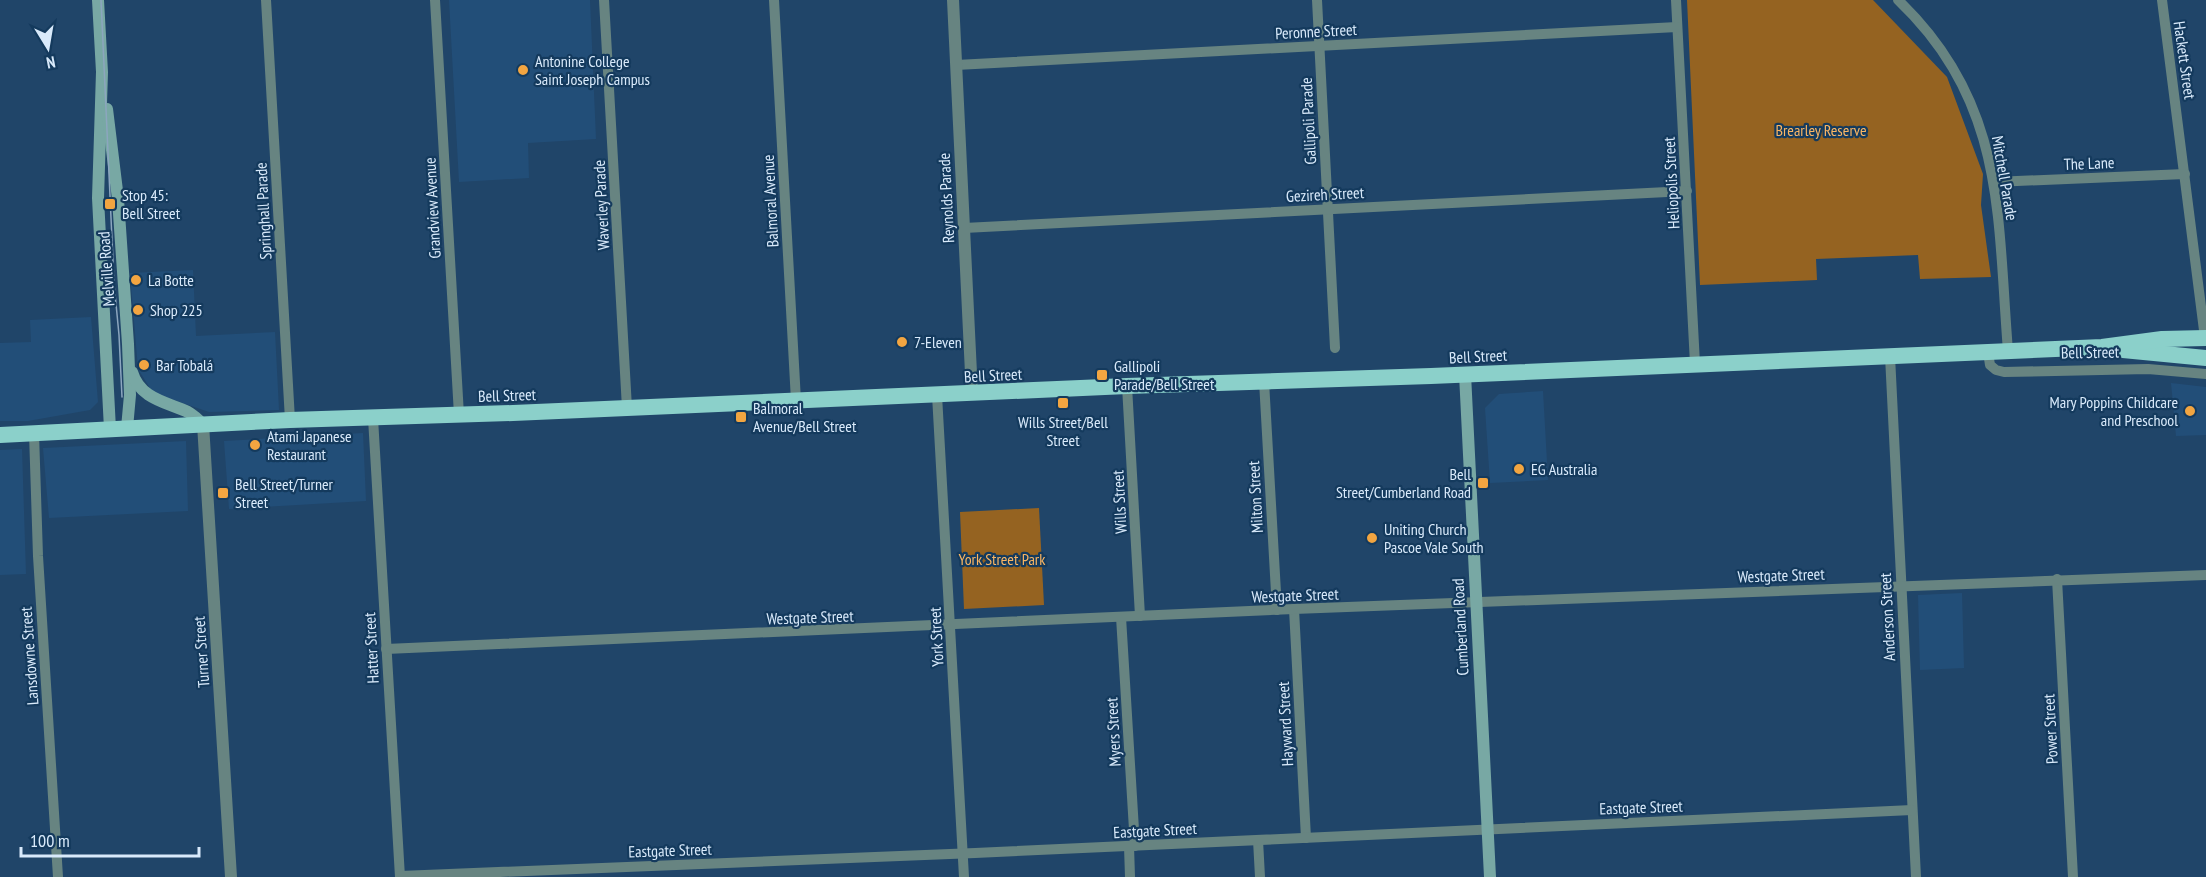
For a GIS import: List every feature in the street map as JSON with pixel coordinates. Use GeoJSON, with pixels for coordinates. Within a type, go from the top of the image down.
{"type":"FeatureCollection","features":[{"type":"Feature","properties":{"kind":"highway","name":"Bell Street"},"geometry":{"type":"LineString","coordinates":[[0,435],[290,420],[1988,352],[2102,346],[2162,339],[2206,338]]}},
{"type":"Feature","properties":{"kind":"highway","name":"Bell Street"},"geometry":{"type":"LineString","coordinates":[[2102,346],[2206,358]]}},
{"type":"Feature","properties":{"kind":"main road","name":"Melville Road"},"geometry":{"type":"LineString","coordinates":[[98,0],[102,72],[118,199],[130,366],[130,395],[119,428]]}},
{"type":"Feature","properties":{"kind":"main road","name":"Melville Road"},"geometry":{"type":"LineString","coordinates":[[102,72],[98,198],[119,428]]}},
{"type":"Feature","properties":{"kind":"main road"},"geometry":{"type":"LineString","coordinates":[[130,366],[138,386],[147,395],[188,412],[203,424]]}},
{"type":"Feature","properties":{"kind":"main road","name":"Cumberland Road"},"geometry":{"type":"LineString","coordinates":[[1465,374],[1490,877]]}},
{"type":"Feature","properties":{"kind":"street","name":"Springhall Parade"},"geometry":{"type":"LineString","coordinates":[[266,0],[290,420]]}},
{"type":"Feature","properties":{"kind":"street","name":"Grandview Avenue"},"geometry":{"type":"LineString","coordinates":[[435,0],[459,415]]}},
{"type":"Feature","properties":{"kind":"street","name":"Waverley Parade"},"geometry":{"type":"LineString","coordinates":[[604,0],[627,408]]}},
{"type":"Feature","properties":{"kind":"street","name":"Balmoral Avenue"},"geometry":{"type":"LineString","coordinates":[[774,0],[796,401]]}},
{"type":"Feature","properties":{"kind":"street","name":"Reynolds Parade"},"geometry":{"type":"LineString","coordinates":[[953,0],[972,394]]}},
{"type":"Feature","properties":{"kind":"street","name":"Gallipoli Parade"},"geometry":{"type":"LineString","coordinates":[[1317,0],[1335,348]]}},
{"type":"Feature","properties":{"kind":"street","name":"Heliopolis Street"},"geometry":{"type":"LineString","coordinates":[[1676,0],[1695,364]]}},
{"type":"Feature","properties":{"kind":"street","name":"Mitchell Parade"},"geometry":{"type":"LineString","coordinates":[[1898,0],[1936,42],[1964,87],[1981,129],[1994,182],[2008,351]]}},
{"type":"Feature","properties":{"kind":"street","name":"Hackett Street"},"geometry":{"type":"LineString","coordinates":[[2162,0],[2206,338]]}},
{"type":"Feature","properties":{"kind":"street","name":"Peronne Street"},"geometry":{"type":"LineString","coordinates":[[956,65],[1677,27]]}},
{"type":"Feature","properties":{"kind":"street","name":"The Lane"},"geometry":{"type":"LineString","coordinates":[[1994,182],[2185,174]]}},
{"type":"Feature","properties":{"kind":"street","name":"Gezireh Street"},"geometry":{"type":"LineString","coordinates":[[964,228],[1687,191]]}},
{"type":"Feature","properties":{"kind":"street","name":"Bell Street"},"geometry":{"type":"LineString","coordinates":[[1988,352],[1990,365],[2004,372],[2148,369],[2206,374]]}},
{"type":"Feature","properties":{"kind":"street","name":"Anderson Street"},"geometry":{"type":"LineString","coordinates":[[1890,356],[1916,877]]}},
{"type":"Feature","properties":{"kind":"street","name":"Milton Street"},"geometry":{"type":"LineString","coordinates":[[1264,381],[1276,610]]}},
{"type":"Feature","properties":{"kind":"street","name":"Wills Street"},"geometry":{"type":"LineString","coordinates":[[1127,387],[1140,616]]}},
{"type":"Feature","properties":{"kind":"street","name":"York Street"},"geometry":{"type":"LineString","coordinates":[[937,395],[964,877]]}},
{"type":"Feature","properties":{"kind":"street","name":"Hatter Street"},"geometry":{"type":"LineString","coordinates":[[373,418],[400,876]]}},
{"type":"Feature","properties":{"kind":"street","name":"Turner Street"},"geometry":{"type":"LineString","coordinates":[[203,424],[231,877]]}},
{"type":"Feature","properties":{"kind":"street","name":"Lansdowne Street"},"geometry":{"type":"LineString","coordinates":[[34,433],[38,556],[58,877]]}},
{"type":"Feature","properties":{"kind":"street","name":"Westgate Street"},"geometry":{"type":"LineString","coordinates":[[386,649],[1293,609],[2206,575]]}},
{"type":"Feature","properties":{"kind":"street","name":"Power Street"},"geometry":{"type":"LineString","coordinates":[[2057,579],[2073,877]]}},
{"type":"Feature","properties":{"kind":"street","name":"Hayward Street"},"geometry":{"type":"LineString","coordinates":[[1293,609],[1306,838]]}},
{"type":"Feature","properties":{"kind":"street","name":"Myers Street"},"geometry":{"type":"LineString","coordinates":[[1121,617],[1132,846],[1130,877]]}},
{"type":"Feature","properties":{"kind":"street","name":"Eastgate Street"},"geometry":{"type":"LineString","coordinates":[[400,876],[1132,846],[1912,810]]}},
{"type":"Feature","properties":{"kind":"street"},"geometry":{"type":"LineString","coordinates":[[1258,840],[1260,877]]}},
{"type":"Feature","properties":{"kind":"shaded area","name":"Antonine College Saint Joseph Campus"},"geometry":{"type":"Polygon","coordinates":[[[449,0],[590,0],[596,139],[528,143],[529,178],[459,182],[449,0]]]}},
{"type":"Feature","properties":{"kind":"shaded area"},"geometry":{"type":"Polygon","coordinates":[[[193,270],[196,336],[275,332],[279,410],[209,412],[153,393],[138,369],[130,273],[193,270]]]}},
{"type":"Feature","properties":{"kind":"shaded area"},"geometry":{"type":"Polygon","coordinates":[[[91,317],[98,402],[90,410],[28,421],[0,421],[0,343],[31,342],[30,320],[91,317]]]}},
{"type":"Feature","properties":{"kind":"shaded area","name":"Mary Poppins Childcare and Preschool"},"geometry":{"type":"Polygon","coordinates":[[[2171,383],[2206,387],[2206,435],[2176,436],[2171,383]]]}},
{"type":"Feature","properties":{"kind":"shaded area","name":"EG Australia"},"geometry":{"type":"Polygon","coordinates":[[[1543,391],[1548,480],[1490,483],[1485,408],[1499,394],[1543,391]]]}},
{"type":"Feature","properties":{"kind":"shaded area"},"geometry":{"type":"Polygon","coordinates":[[[363,433],[366,501],[229,509],[224,441],[363,433]]]}},
{"type":"Feature","properties":{"kind":"shaded area"},"geometry":{"type":"Polygon","coordinates":[[[186,441],[188,511],[49,518],[43,448],[186,441]]]}},
{"type":"Feature","properties":{"kind":"shaded area"},"geometry":{"type":"Polygon","coordinates":[[[22,449],[26,574],[0,575],[0,450],[22,449]]]}},
{"type":"Feature","properties":{"kind":"shaded area"},"geometry":{"type":"Polygon","coordinates":[[[1962,593],[1964,668],[1920,670],[1918,595],[1962,593]]]}},
{"type":"Feature","properties":{"kind":"green space","name":"Brearley Reserve"},"geometry":{"type":"Polygon","coordinates":[[[1687,0],[1873,0],[1947,77],[1983,174],[1981,205],[1991,277],[1920,279],[1918,255],[1816,259],[1817,280],[1700,285],[1687,0]]]}},
{"type":"Feature","properties":{"kind":"green space","name":"York Street Park"},"geometry":{"type":"Polygon","coordinates":[[[1039,508],[1044,605],[964,609],[960,512],[1039,508]]]}},
{"type":"Feature","properties":{"kind":"tram line"},"geometry":{"type":"LineString","coordinates":[[101,0],[114,283],[122,397]]}},
{"type":"Feature","properties":{"kind":"place","name":"Antonine College Saint Joseph Campus"},"geometry":{"type":"Point","coordinates":[523,70]}},
{"type":"Feature","properties":{"kind":"place","name":"Stop 45: Bell Street"},"geometry":{"type":"Point","coordinates":[110,204]}},
{"type":"Feature","properties":{"kind":"place","name":"La Botte"},"geometry":{"type":"Point","coordinates":[136,280]}},
{"type":"Feature","properties":{"kind":"place","name":"Shop 225"},"geometry":{"type":"Point","coordinates":[138,310]}},
{"type":"Feature","properties":{"kind":"place","name":"7-Eleven"},"geometry":{"type":"Point","coordinates":[902,342]}},
{"type":"Feature","properties":{"kind":"place","name":"Bar Tobalá"},"geometry":{"type":"Point","coordinates":[144,365]}},
{"type":"Feature","properties":{"kind":"place","name":"Gallipoli Parade/Bell Street"},"geometry":{"type":"Point","coordinates":[1102,375]}},
{"type":"Feature","properties":{"kind":"place","name":"Wills Street/Bell Street"},"geometry":{"type":"Point","coordinates":[1063,403]}},
{"type":"Feature","properties":{"kind":"place","name":"Mary Poppins Childcare and Preschool"},"geometry":{"type":"Point","coordinates":[2190,411]}},
{"type":"Feature","properties":{"kind":"place","name":"Balmoral Avenue/Bell Street"},"geometry":{"type":"Point","coordinates":[741,417]}},
{"type":"Feature","properties":{"kind":"place","name":"Atami Japanese Restaurant"},"geometry":{"type":"Point","coordinates":[255,445]}},
{"type":"Feature","properties":{"kind":"place","name":"EG Australia"},"geometry":{"type":"Point","coordinates":[1519,469]}},
{"type":"Feature","properties":{"kind":"place","name":"Bell Street/Cumberland Road"},"geometry":{"type":"Point","coordinates":[1483,483]}},
{"type":"Feature","properties":{"kind":"place","name":"Bell Street/Turner Street"},"geometry":{"type":"Point","coordinates":[223,493]}},
{"type":"Feature","properties":{"kind":"place","name":"Uniting Church Pascoe Vale South"},"geometry":{"type":"Point","coordinates":[1372,538]}}]}
